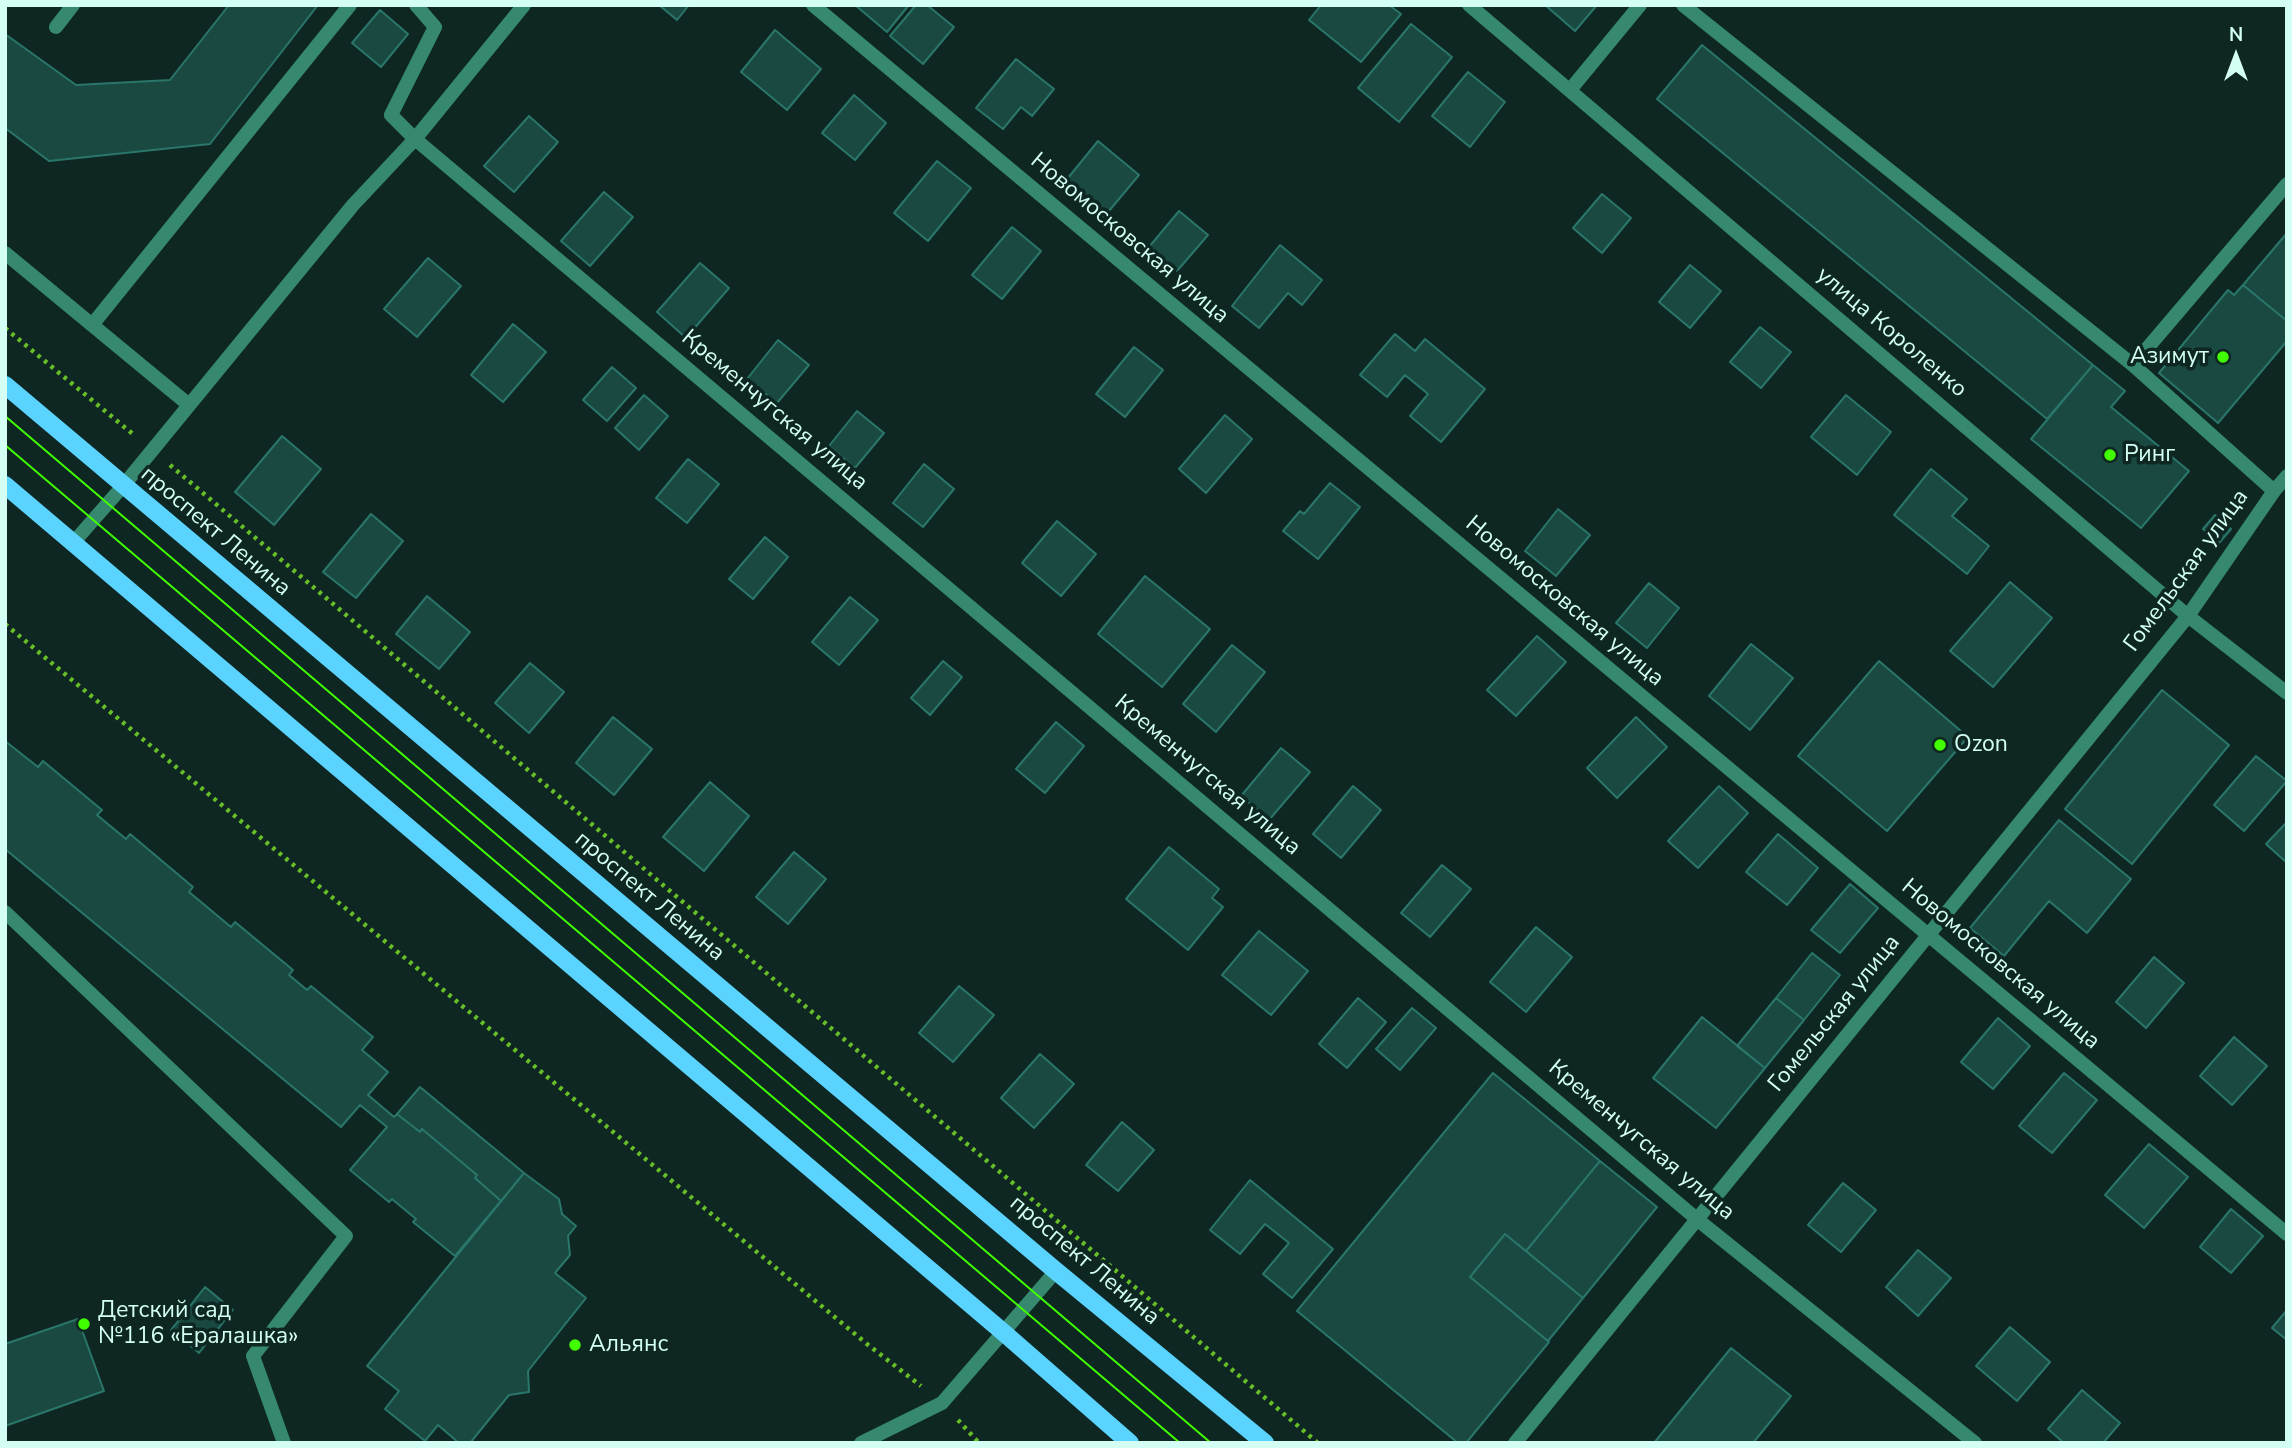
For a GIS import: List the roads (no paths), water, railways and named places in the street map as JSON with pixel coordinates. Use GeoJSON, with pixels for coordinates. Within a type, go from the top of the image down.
{"type":"FeatureCollection","features":[{"type":"Feature","properties":{"kind":"main road","name":"проспект Ленина"},"geometry":{"type":"LineString","coordinates":[[5,385],[1056,1271],[1265,1443]]}},
{"type":"Feature","properties":{"kind":"main road"},"geometry":{"type":"LineString","coordinates":[[5,485],[1003,1332],[1130,1443]]}},
{"type":"Feature","properties":{"kind":"street"},"geometry":{"type":"LineString","coordinates":[[56,27],[73,5]]}},
{"type":"Feature","properties":{"kind":"street"},"geometry":{"type":"LineString","coordinates":[[92,325],[350,5]]}},
{"type":"Feature","properties":{"kind":"street","name":"Кременчугская улица"},"geometry":{"type":"LineString","coordinates":[[416,5],[435,27],[391,116],[415,139],[1698,1220],[1975,1443]]}},
{"type":"Feature","properties":{"kind":"street"},"geometry":{"type":"LineString","coordinates":[[74,543],[353,205],[415,139],[524,5]]}},
{"type":"Feature","properties":{"kind":"street","name":"Новомосковская улица"},"geometry":{"type":"LineString","coordinates":[[813,5],[2287,1234]]}},
{"type":"Feature","properties":{"kind":"street","name":"улица Короленко"},"geometry":{"type":"LineString","coordinates":[[1469,5],[2188,617],[2287,693]]}},
{"type":"Feature","properties":{"kind":"street"},"geometry":{"type":"LineString","coordinates":[[1570,90],[1640,5]]}},
{"type":"Feature","properties":{"kind":"street"},"geometry":{"type":"LineString","coordinates":[[1683,5],[2133,365],[2274,491]]}},
{"type":"Feature","properties":{"kind":"street"},"geometry":{"type":"LineString","coordinates":[[2133,365],[2287,184]]}},
{"type":"Feature","properties":{"kind":"street"},"geometry":{"type":"LineString","coordinates":[[5,253],[189,405]]}},
{"type":"Feature","properties":{"kind":"street","name":"Гомельская улица"},"geometry":{"type":"LineString","coordinates":[[1515,1443],[2188,617],[2287,476]]}},
{"type":"Feature","properties":{"kind":"street"},"geometry":{"type":"LineString","coordinates":[[5,912],[346,1236],[253,1356],[284,1443]]}},
{"type":"Feature","properties":{"kind":"street"},"geometry":{"type":"LineString","coordinates":[[861,1443],[942,1402],[1056,1271]]}},
{"type":"Feature","properties":{"kind":"tram line"},"geometry":{"type":"LineString","coordinates":[[5,416],[1211,1443]]}},
{"type":"Feature","properties":{"kind":"tram line"},"geometry":{"type":"LineString","coordinates":[[5,445],[1180,1443]]}},
{"type":"Feature","properties":{"kind":"place","name":"Азимут"},"geometry":{"type":"Point","coordinates":[2223,357]}},
{"type":"Feature","properties":{"kind":"place","name":"Ринг"},"geometry":{"type":"Point","coordinates":[2110,455]}},
{"type":"Feature","properties":{"kind":"place","name":"Ozon"},"geometry":{"type":"Point","coordinates":[1940,745]}},
{"type":"Feature","properties":{"kind":"place","name":"Детский сад №116 «Ералашка»"},"geometry":{"type":"Point","coordinates":[84,1324]}},
{"type":"Feature","properties":{"kind":"place","name":"Альянс"},"geometry":{"type":"Point","coordinates":[575,1345]}}]}
